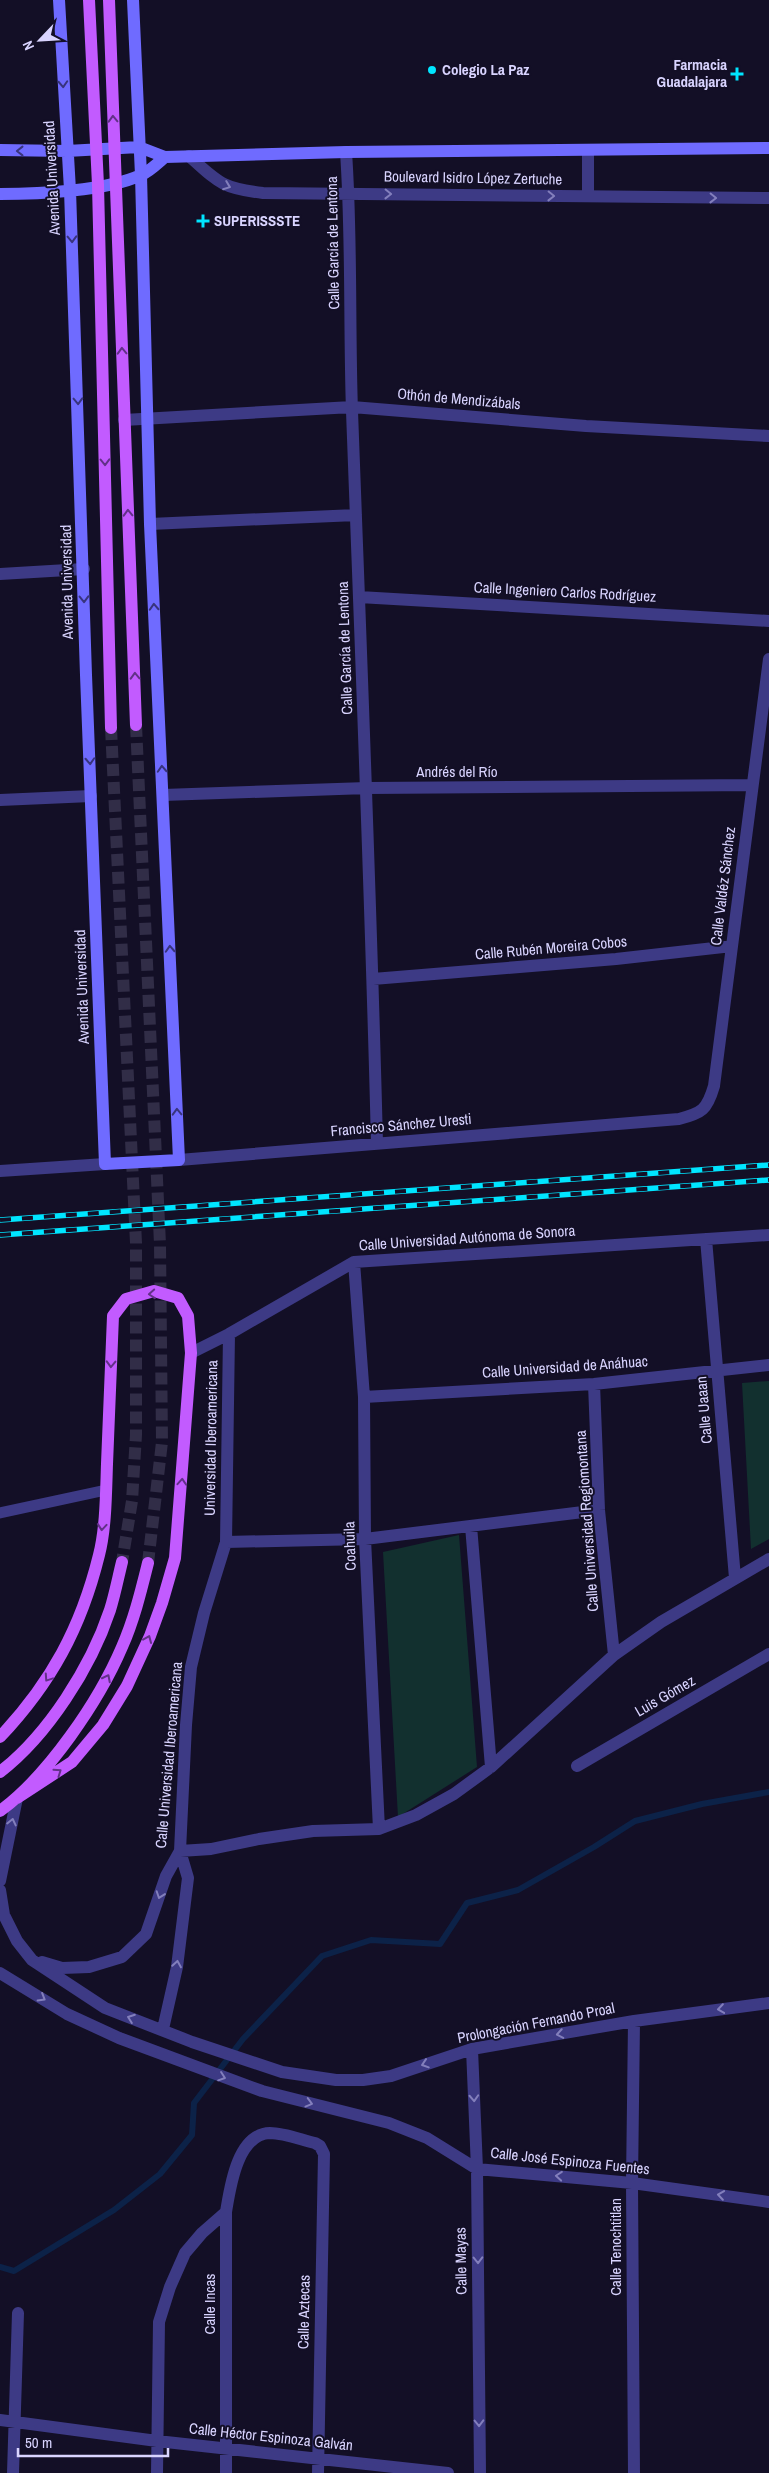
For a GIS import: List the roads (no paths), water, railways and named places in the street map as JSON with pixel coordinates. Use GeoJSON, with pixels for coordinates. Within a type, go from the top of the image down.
{"type":"FeatureCollection","features":[{"type":"Feature","properties":{"kind":"main road"},"geometry":{"type":"LineString","coordinates":[[89,0],[98,186],[111,728]]}},
{"type":"Feature","properties":{"kind":"main road"},"geometry":{"type":"LineString","coordinates":[[109,0],[136,725]]}},
{"type":"Feature","properties":{"kind":"main road"},"geometry":{"type":"LineString","coordinates":[[0,1737],[28,1707],[64,1654],[100,1554],[106,1490],[113,1316],[126,1299],[154,1291],[178,1298],[188,1316],[192,1353],[174,1558],[162,1603],[150,1636],[127,1686],[103,1725],[81,1752],[60,1771],[0,1811]]}},
{"type":"Feature","properties":{"kind":"main road"},"geometry":{"type":"LineString","coordinates":[[0,1772],[34,1741],[70,1690],[92,1650],[109,1610],[122,1562]]}},
{"type":"Feature","properties":{"kind":"main road"},"geometry":{"type":"LineString","coordinates":[[17,1798],[74,1730],[104,1684],[122,1646],[139,1599],[148,1563]]}},
{"type":"Feature","properties":{"kind":"street","name":"Avenida Universidad"},"geometry":{"type":"LineString","coordinates":[[58,0],[70,190],[105,1164]]}},
{"type":"Feature","properties":{"kind":"street"},"geometry":{"type":"LineString","coordinates":[[133,0],[141,175],[150,524],[179,1160]]}},
{"type":"Feature","properties":{"kind":"street","name":"Boulevard Isidro López Zertuche"},"geometry":{"type":"LineString","coordinates":[[0,150],[67,151],[139,147],[165,157],[346,152],[769,148]]}},
{"type":"Feature","properties":{"kind":"street"},"geometry":{"type":"LineString","coordinates":[[588,150],[588,196]]}},
{"type":"Feature","properties":{"kind":"street","name":"Calle García de Lentona"},"geometry":{"type":"LineString","coordinates":[[346,152],[349,193],[352,407],[367,788],[377,1144]]}},
{"type":"Feature","properties":{"kind":"street","name":"Boulevard Isidro López Zertuche"},"geometry":{"type":"LineString","coordinates":[[189,156],[220,184],[239,190],[263,193],[769,198]]}},
{"type":"Feature","properties":{"kind":"street"},"geometry":{"type":"LineString","coordinates":[[0,194],[35,194],[116,182],[141,175],[165,157]]}},
{"type":"Feature","properties":{"kind":"street","name":"Othón de Mendizábals"},"geometry":{"type":"LineString","coordinates":[[124,420],[352,407],[586,426],[769,436]]}},
{"type":"Feature","properties":{"kind":"street"},"geometry":{"type":"LineString","coordinates":[[150,524],[356,515]]}},
{"type":"Feature","properties":{"kind":"street"},"geometry":{"type":"LineString","coordinates":[[0,574],[84,569]]}},
{"type":"Feature","properties":{"kind":"street","name":"Calle Ingeniero Carlos Rodríguez"},"geometry":{"type":"LineString","coordinates":[[359,597],[769,621]]}},
{"type":"Feature","properties":{"kind":"street","name":"Calle Valdéz Sánchez"},"geometry":{"type":"LineString","coordinates":[[700,1114],[710,1102],[714,1086],[769,659]]}},
{"type":"Feature","properties":{"kind":"street","name":"Andrés del Río"},"geometry":{"type":"LineString","coordinates":[[163,795],[367,788],[752,786]]}},
{"type":"Feature","properties":{"kind":"street"},"geometry":{"type":"LineString","coordinates":[[0,800],[91,796]]}},
{"type":"Feature","properties":{"kind":"street","name":"Calle Rubén Moreira Cobos"},"geometry":{"type":"LineString","coordinates":[[373,978],[616,959],[732,946]]}},
{"type":"Feature","properties":{"kind":"street","name":"Francisco Sánchez Uresti"},"geometry":{"type":"LineString","coordinates":[[105,1164],[179,1160],[679,1119],[700,1114]]}},
{"type":"Feature","properties":{"kind":"street"},"geometry":{"type":"LineString","coordinates":[[0,1171],[105,1164]]}},
{"type":"Feature","properties":{"kind":"street","name":"Calle Universidad Autónoma de Sonora"},"geometry":{"type":"LineString","coordinates":[[192,1353],[229,1334],[354,1262],[769,1235]]}},
{"type":"Feature","properties":{"kind":"street","name":"Calle Uaaan"},"geometry":{"type":"LineString","coordinates":[[706,1239],[735,1578]]}},
{"type":"Feature","properties":{"kind":"street","name":"Coahuila"},"geometry":{"type":"LineString","coordinates":[[354,1262],[364,1397],[365,1539],[379,1830]]}},
{"type":"Feature","properties":{"kind":"street","name":"Universidad Iberoamericana"},"geometry":{"type":"LineString","coordinates":[[226,1542],[229,1334]]}},
{"type":"Feature","properties":{"kind":"street","name":"Calle Universidad de Anáhuac"},"geometry":{"type":"LineString","coordinates":[[364,1397],[594,1384],[769,1365]]}},
{"type":"Feature","properties":{"kind":"street","name":"Calle Universidad Regiomontana"},"geometry":{"type":"LineString","coordinates":[[594,1384],[599,1510],[614,1655]]}},
{"type":"Feature","properties":{"kind":"street"},"geometry":{"type":"LineString","coordinates":[[226,1542],[365,1539],[599,1510]]}},
{"type":"Feature","properties":{"kind":"street"},"geometry":{"type":"LineString","coordinates":[[471,1526],[491,1767]]}},
{"type":"Feature","properties":{"kind":"street","name":"Calle Universidad Iberoamericana"},"geometry":{"type":"LineString","coordinates":[[32,1960],[62,1968],[89,1967],[122,1957],[146,1934],[166,1876],[180,1851],[186,1725],[191,1667],[204,1613],[226,1542]]}},
{"type":"Feature","properties":{"kind":"street"},"geometry":{"type":"LineString","coordinates":[[163,2029],[177,1967],[188,1878],[180,1851],[211,1849],[259,1838],[313,1831],[379,1830],[424,1810],[454,1794],[491,1767],[614,1655],[661,1622],[769,1559]]}},
{"type":"Feature","properties":{"kind":"street","name":"Luis Gómez"},"geometry":{"type":"LineString","coordinates":[[577,1766],[769,1654]]}},
{"type":"Feature","properties":{"kind":"street"},"geometry":{"type":"LineString","coordinates":[[0,1881],[17,1798]]}},
{"type":"Feature","properties":{"kind":"street"},"geometry":{"type":"LineString","coordinates":[[0,1890],[4,1915],[18,1941],[32,1960]]}},
{"type":"Feature","properties":{"kind":"street","name":"Prolongación Fernando Proal"},"geometry":{"type":"LineString","coordinates":[[32,1960],[105,2008],[163,2029],[192,2042],[282,2072],[336,2080],[363,2080],[391,2076],[472,2049],[634,2021],[769,2003]]}},
{"type":"Feature","properties":{"kind":"street","name":"Calle José Espinoza Fuentes"},"geometry":{"type":"LineString","coordinates":[[0,1973],[67,2014],[119,2038],[181,2063],[262,2091],[389,2123],[427,2138],[477,2169],[632,2182],[769,2202]]}},
{"type":"Feature","properties":{"kind":"street","name":"Calle Tenochtitlan"},"geometry":{"type":"LineString","coordinates":[[634,2021],[632,2182],[634,2473]]}},
{"type":"Feature","properties":{"kind":"street","name":"Calle Mayas"},"geometry":{"type":"LineString","coordinates":[[472,2049],[477,2169],[480,2473]]}},
{"type":"Feature","properties":{"kind":"street","name":"Calle Aztecas"},"geometry":{"type":"LineString","coordinates":[[252,2141],[270,2133],[316,2144],[323,2151],[318,2473]]}},
{"type":"Feature","properties":{"kind":"street","name":"Calle Incas"},"geometry":{"type":"LineString","coordinates":[[226,2473],[226,2212],[235,2171],[242,2152],[252,2141]]}},
{"type":"Feature","properties":{"kind":"street"},"geometry":{"type":"LineString","coordinates":[[157,2473],[159,2322],[170,2287],[185,2253],[202,2233],[226,2212]]}},
{"type":"Feature","properties":{"kind":"street"},"geometry":{"type":"LineString","coordinates":[[13,2473],[18,2313]]}},
{"type":"Feature","properties":{"kind":"street","name":"Calle Héctor Espinoza Galván"},"geometry":{"type":"LineString","coordinates":[[0,2420],[157,2441],[448,2473]]}},
{"type":"Feature","properties":{"kind":"lane"},"geometry":{"type":"LineString","coordinates":[[0,1513],[106,1490]]}},
{"type":"Feature","properties":{"kind":"waterway"},"geometry":{"type":"LineString","coordinates":[[0,2267],[14,2271],[114,2210],[160,2174],[192,2135],[194,2103],[243,2039],[322,1956],[371,1940],[440,1944],[467,1903],[518,1890],[594,1847],[635,1821],[702,1804],[769,1792]]}},
{"type":"Feature","properties":{"kind":"tunnel"},"geometry":{"type":"LineString","coordinates":[[136,725],[160,1244],[162,1442],[148,1563]]}},
{"type":"Feature","properties":{"kind":"tunnel"},"geometry":{"type":"LineString","coordinates":[[111,728],[136,1243],[136,1435],[132,1501],[122,1562]]}},
{"type":"Feature","properties":{"kind":"railway"},"geometry":{"type":"LineString","coordinates":[[0,1220],[769,1165]]}},
{"type":"Feature","properties":{"kind":"railway"},"geometry":{"type":"LineString","coordinates":[[0,1235],[769,1180]]}},
{"type":"Feature","properties":{"kind":"place","name":"Colegio La Paz"},"geometry":{"type":"Point","coordinates":[432,70]}},
{"type":"Feature","properties":{"kind":"place","name":"Farmacia Guadalajara"},"geometry":{"type":"Point","coordinates":[737,74]}},
{"type":"Feature","properties":{"kind":"place","name":"SUPERISSSTE"},"geometry":{"type":"Point","coordinates":[203,221]}}]}
